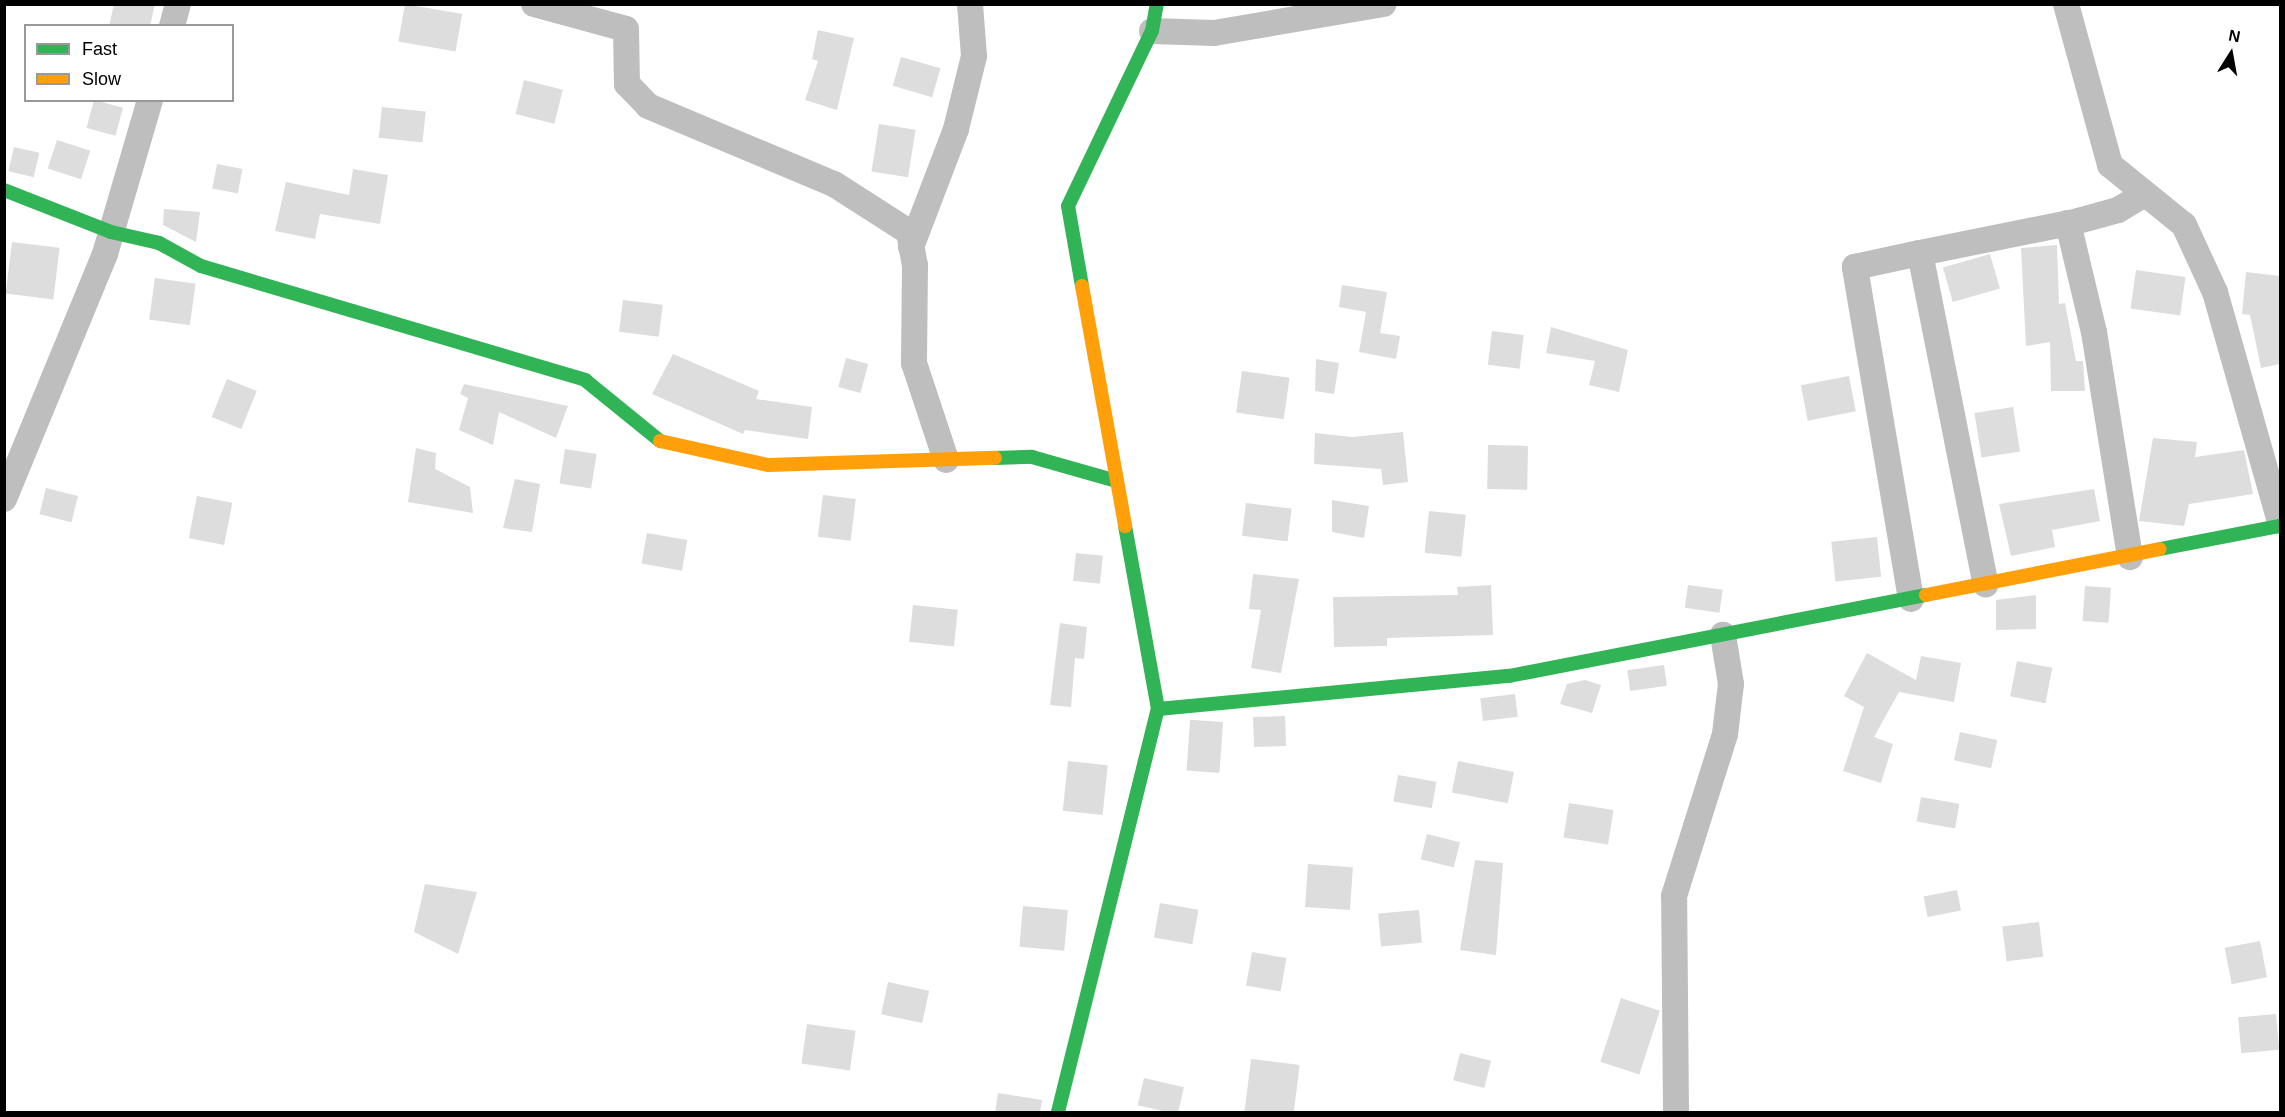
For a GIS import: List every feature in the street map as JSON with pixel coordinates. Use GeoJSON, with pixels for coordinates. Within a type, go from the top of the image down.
{"type":"FeatureCollection","features":[{"type":"Feature","properties":{"kind":"street"},"geometry":{"type":"LineString","coordinates":[[173,24],[178,4]]}},
{"type":"Feature","properties":{"kind":"street"},"geometry":{"type":"LineString","coordinates":[[534,4],[626,29],[627,84],[648,106],[834,184],[909,232],[912,248],[914,363],[946,460]]}},
{"type":"Feature","properties":{"kind":"street"},"geometry":{"type":"LineString","coordinates":[[912,248],[959,118],[974,56],[970,4]]}},
{"type":"Feature","properties":{"kind":"street"},"geometry":{"type":"LineString","coordinates":[[1058,1113],[1158,708],[1068,206],[1152,31],[1157,4]]}},
{"type":"Feature","properties":{"kind":"street"},"geometry":{"type":"LineString","coordinates":[[1152,31],[1214,33],[1384,4]]}},
{"type":"Feature","properties":{"kind":"street"},"geometry":{"type":"LineString","coordinates":[[2066,4],[2110,165],[2144,195],[2184,225],[2215,292],[2280,521]]}},
{"type":"Feature","properties":{"kind":"street"},"geometry":{"type":"LineString","coordinates":[[4,499],[111,232],[149,102]]}},
{"type":"Feature","properties":{"kind":"street"},"geometry":{"type":"LineString","coordinates":[[4,190],[111,232],[159,243],[201,266],[585,380],[660,441],[768,465],[1032,457],[1116,480]]}},
{"type":"Feature","properties":{"kind":"street"},"geometry":{"type":"LineString","coordinates":[[1911,599],[1855,267],[2068,223],[2118,210],[2144,195]]}},
{"type":"Feature","properties":{"kind":"street"},"geometry":{"type":"LineString","coordinates":[[2068,223],[2094,332],[2130,557]]}},
{"type":"Feature","properties":{"kind":"street"},"geometry":{"type":"LineString","coordinates":[[1920,253],[1986,585]]}},
{"type":"Feature","properties":{"kind":"street"},"geometry":{"type":"LineString","coordinates":[[1158,708],[1509,675],[1986,585],[2280,526]]}},
{"type":"Feature","properties":{"kind":"street"},"geometry":{"type":"LineString","coordinates":[[1676,1113],[1674,896],[1725,734],[1731,684],[1723,635]]}},
{"type":"Feature","properties":{"kind":"building"},"geometry":{"type":"Polygon","coordinates":[[[114,4],[155,4],[150,24],[109,24],[114,4]]]}},
{"type":"Feature","properties":{"kind":"building"},"geometry":{"type":"Polygon","coordinates":[[[405,4],[462,14],[456,51],[398,41],[405,4]]]}},
{"type":"Feature","properties":{"kind":"building"},"geometry":{"type":"Polygon","coordinates":[[[818,30],[854,38],[837,110],[805,100],[818,61],[812,59],[818,30]]]}},
{"type":"Feature","properties":{"kind":"building"},"geometry":{"type":"Polygon","coordinates":[[[901,57],[940,68],[932,97],[893,86],[901,57]]]}},
{"type":"Feature","properties":{"kind":"building"},"geometry":{"type":"Polygon","coordinates":[[[524,80],[563,90],[554,124],[516,114],[524,80]]]}},
{"type":"Feature","properties":{"kind":"building"},"geometry":{"type":"Polygon","coordinates":[[[93,102],[123,108],[115,136],[86,128],[93,102]]]}},
{"type":"Feature","properties":{"kind":"building"},"geometry":{"type":"Polygon","coordinates":[[[382,107],[426,112],[423,142],[379,138],[382,107]]]}},
{"type":"Feature","properties":{"kind":"building"},"geometry":{"type":"Polygon","coordinates":[[[879,124],[916,130],[908,177],[871,171],[879,124]]]}},
{"type":"Feature","properties":{"kind":"building"},"geometry":{"type":"Polygon","coordinates":[[[57,140],[90,151],[81,179],[48,169],[57,140]]]}},
{"type":"Feature","properties":{"kind":"building"},"geometry":{"type":"Polygon","coordinates":[[[14,147],[39,153],[34,177],[8,171],[14,147]]]}},
{"type":"Feature","properties":{"kind":"building"},"geometry":{"type":"Polygon","coordinates":[[[217,164],[243,169],[238,194],[212,189],[217,164]]]}},
{"type":"Feature","properties":{"kind":"building"},"geometry":{"type":"Polygon","coordinates":[[[353,169],[388,175],[380,224],[320,214],[315,239],[275,231],[286,182],[349,195],[353,169]]]}},
{"type":"Feature","properties":{"kind":"building"},"geometry":{"type":"Polygon","coordinates":[[[164,209],[200,212],[196,242],[163,225],[164,209]]]}},
{"type":"Feature","properties":{"kind":"building"},"geometry":{"type":"Polygon","coordinates":[[[12,242],[60,248],[53,299],[6,294],[12,242]]]}},
{"type":"Feature","properties":{"kind":"building"},"geometry":{"type":"Polygon","coordinates":[[[2057,245],[2059,304],[2065,303],[2076,361],[2083,361],[2085,391],[2051,391],[2050,342],[2026,346],[2021,248],[2057,245]]]}},
{"type":"Feature","properties":{"kind":"building"},"geometry":{"type":"Polygon","coordinates":[[[1990,254],[2000,289],[1953,302],[1943,268],[1990,254]]]}},
{"type":"Feature","properties":{"kind":"building"},"geometry":{"type":"Polygon","coordinates":[[[2136,270],[2186,277],[2180,316],[2131,309],[2136,270]]]}},
{"type":"Feature","properties":{"kind":"building"},"geometry":{"type":"Polygon","coordinates":[[[2246,272],[2280,276],[2280,364],[2261,368],[2250,315],[2242,314],[2246,272]]]}},
{"type":"Feature","properties":{"kind":"building"},"geometry":{"type":"Polygon","coordinates":[[[155,278],[196,284],[190,325],[149,320],[155,278]]]}},
{"type":"Feature","properties":{"kind":"building"},"geometry":{"type":"Polygon","coordinates":[[[1342,285],[1387,292],[1380,333],[1400,336],[1396,359],[1359,352],[1366,312],[1339,307],[1342,285]]]}},
{"type":"Feature","properties":{"kind":"building"},"geometry":{"type":"Polygon","coordinates":[[[623,300],[663,305],[659,337],[619,332],[623,300]]]}},
{"type":"Feature","properties":{"kind":"building"},"geometry":{"type":"Polygon","coordinates":[[[1551,327],[1628,350],[1619,392],[1589,385],[1595,361],[1546,353],[1551,327]]]}},
{"type":"Feature","properties":{"kind":"building"},"geometry":{"type":"Polygon","coordinates":[[[1492,331],[1524,335],[1520,369],[1488,365],[1492,331]]]}},
{"type":"Feature","properties":{"kind":"building"},"geometry":{"type":"Polygon","coordinates":[[[673,354],[759,391],[756,399],[812,407],[808,439],[745,430],[743,434],[652,394],[673,354]]]}},
{"type":"Feature","properties":{"kind":"building"},"geometry":{"type":"Polygon","coordinates":[[[846,358],[868,364],[860,393],[838,387],[846,358]]]}},
{"type":"Feature","properties":{"kind":"building"},"geometry":{"type":"Polygon","coordinates":[[[1316,359],[1339,363],[1334,394],[1315,391],[1316,359]]]}},
{"type":"Feature","properties":{"kind":"building"},"geometry":{"type":"Polygon","coordinates":[[[1242,371],[1290,378],[1284,419],[1236,413],[1242,371]]]}},
{"type":"Feature","properties":{"kind":"building"},"geometry":{"type":"Polygon","coordinates":[[[1849,376],[1856,411],[1808,421],[1801,385],[1849,376]]]}},
{"type":"Feature","properties":{"kind":"building"},"geometry":{"type":"Polygon","coordinates":[[[227,379],[257,391],[241,429],[212,417],[227,379]]]}},
{"type":"Feature","properties":{"kind":"building"},"geometry":{"type":"Polygon","coordinates":[[[464,384],[568,406],[556,438],[499,412],[493,445],[459,430],[468,398],[460,394],[464,384]]]}},
{"type":"Feature","properties":{"kind":"building"},"geometry":{"type":"Polygon","coordinates":[[[2013,407],[2020,451],[1982,458],[1974,413],[2013,407]]]}},
{"type":"Feature","properties":{"kind":"building"},"geometry":{"type":"Polygon","coordinates":[[[1403,432],[1408,482],[1383,485],[1381,469],[1314,464],[1315,433],[1352,437],[1403,432]]]}},
{"type":"Feature","properties":{"kind":"building"},"geometry":{"type":"Polygon","coordinates":[[[2153,438],[2197,442],[2195,457],[2244,450],[2253,494],[2189,504],[2184,526],[2139,521],[2153,438]]]}},
{"type":"Feature","properties":{"kind":"building"},"geometry":{"type":"Polygon","coordinates":[[[1488,445],[1528,446],[1527,490],[1487,489],[1488,445]]]}},
{"type":"Feature","properties":{"kind":"building"},"geometry":{"type":"Polygon","coordinates":[[[416,448],[436,453],[435,469],[470,487],[473,513],[408,502],[416,448]]]}},
{"type":"Feature","properties":{"kind":"building"},"geometry":{"type":"Polygon","coordinates":[[[565,449],[597,454],[591,489],[560,484],[565,449]]]}},
{"type":"Feature","properties":{"kind":"building"},"geometry":{"type":"Polygon","coordinates":[[[515,479],[540,484],[532,532],[503,528],[515,479]]]}},
{"type":"Feature","properties":{"kind":"building"},"geometry":{"type":"Polygon","coordinates":[[[46,488],[78,496],[71,522],[39,514],[46,488]]]}},
{"type":"Feature","properties":{"kind":"building"},"geometry":{"type":"Polygon","coordinates":[[[2094,489],[2100,521],[2052,530],[2055,547],[2011,556],[1999,504],[2094,489]]]}},
{"type":"Feature","properties":{"kind":"building"},"geometry":{"type":"Polygon","coordinates":[[[823,495],[856,499],[851,541],[818,537],[823,495]]]}},
{"type":"Feature","properties":{"kind":"building"},"geometry":{"type":"Polygon","coordinates":[[[197,496],[232,503],[224,545],[189,538],[197,496]]]}},
{"type":"Feature","properties":{"kind":"building"},"geometry":{"type":"Polygon","coordinates":[[[1332,500],[1369,506],[1364,538],[1332,532],[1332,500]]]}},
{"type":"Feature","properties":{"kind":"building"},"geometry":{"type":"Polygon","coordinates":[[[1246,503],[1292,509],[1288,541],[1242,536],[1246,503]]]}},
{"type":"Feature","properties":{"kind":"building"},"geometry":{"type":"Polygon","coordinates":[[[1429,511],[1466,515],[1461,557],[1425,553],[1429,511]]]}},
{"type":"Feature","properties":{"kind":"building"},"geometry":{"type":"Polygon","coordinates":[[[647,533],[687,540],[682,571],[642,564],[647,533]]]}},
{"type":"Feature","properties":{"kind":"building"},"geometry":{"type":"Polygon","coordinates":[[[1877,537],[1881,577],[1835,582],[1831,542],[1877,537]]]}},
{"type":"Feature","properties":{"kind":"building"},"geometry":{"type":"Polygon","coordinates":[[[1076,553],[1103,556],[1100,584],[1073,581],[1076,553]]]}},
{"type":"Feature","properties":{"kind":"building"},"geometry":{"type":"Polygon","coordinates":[[[1253,574],[1299,579],[1281,673],[1251,668],[1261,610],[1249,609],[1253,574]]]}},
{"type":"Feature","properties":{"kind":"building"},"geometry":{"type":"Polygon","coordinates":[[[1491,585],[1493,635],[1387,638],[1387,646],[1334,647],[1333,597],[1458,595],[1457,587],[1491,585]]]}},
{"type":"Feature","properties":{"kind":"building"},"geometry":{"type":"Polygon","coordinates":[[[1688,585],[1723,590],[1719,613],[1685,608],[1688,585]]]}},
{"type":"Feature","properties":{"kind":"building"},"geometry":{"type":"Polygon","coordinates":[[[2085,586],[2111,588],[2108,623],[2083,621],[2085,586]]]}},
{"type":"Feature","properties":{"kind":"building"},"geometry":{"type":"Polygon","coordinates":[[[2036,595],[2036,629],[1996,630],[1996,600],[2036,595]]]}},
{"type":"Feature","properties":{"kind":"building"},"geometry":{"type":"Polygon","coordinates":[[[913,605],[958,610],[954,647],[909,642],[913,605]]]}},
{"type":"Feature","properties":{"kind":"building"},"geometry":{"type":"Polygon","coordinates":[[[1060,623],[1087,627],[1084,659],[1075,658],[1071,707],[1050,705],[1060,623]]]}},
{"type":"Feature","properties":{"kind":"building"},"geometry":{"type":"Polygon","coordinates":[[[1867,653],[1916,680],[1921,656],[1961,663],[1954,702],[1899,692],[1874,737],[1893,744],[1881,783],[1843,771],[1864,707],[1844,696],[1867,653]]]}},
{"type":"Feature","properties":{"kind":"building"},"geometry":{"type":"Polygon","coordinates":[[[2017,661],[2052,668],[2045,703],[2010,696],[2017,661]]]}},
{"type":"Feature","properties":{"kind":"building"},"geometry":{"type":"Polygon","coordinates":[[[1664,665],[1667,686],[1630,691],[1627,670],[1664,665]]]}},
{"type":"Feature","properties":{"kind":"building"},"geometry":{"type":"Polygon","coordinates":[[[1585,680],[1601,685],[1592,713],[1560,704],[1567,684],[1585,680]]]}},
{"type":"Feature","properties":{"kind":"building"},"geometry":{"type":"Polygon","coordinates":[[[1515,694],[1518,717],[1483,721],[1480,698],[1515,694]]]}},
{"type":"Feature","properties":{"kind":"building"},"geometry":{"type":"Polygon","coordinates":[[[1285,716],[1286,746],[1254,747],[1253,717],[1285,716]]]}},
{"type":"Feature","properties":{"kind":"building"},"geometry":{"type":"Polygon","coordinates":[[[1190,720],[1223,722],[1219,773],[1187,771],[1190,720]]]}},
{"type":"Feature","properties":{"kind":"building"},"geometry":{"type":"Polygon","coordinates":[[[1960,732],[1997,740],[1991,768],[1954,760],[1960,732]]]}},
{"type":"Feature","properties":{"kind":"building"},"geometry":{"type":"Polygon","coordinates":[[[1068,761],[1108,765],[1103,815],[1063,811],[1068,761]]]}},
{"type":"Feature","properties":{"kind":"building"},"geometry":{"type":"Polygon","coordinates":[[[1458,761],[1514,772],[1508,803],[1452,792],[1458,761]]]}},
{"type":"Feature","properties":{"kind":"building"},"geometry":{"type":"Polygon","coordinates":[[[1398,775],[1436,782],[1432,808],[1393,802],[1398,775]]]}},
{"type":"Feature","properties":{"kind":"building"},"geometry":{"type":"Polygon","coordinates":[[[1921,797],[1959,804],[1955,828],[1917,822],[1921,797]]]}},
{"type":"Feature","properties":{"kind":"building"},"geometry":{"type":"Polygon","coordinates":[[[1569,803],[1613,810],[1608,845],[1564,838],[1569,803]]]}},
{"type":"Feature","properties":{"kind":"building"},"geometry":{"type":"Polygon","coordinates":[[[1427,834],[1460,842],[1454,867],[1421,859],[1427,834]]]}},
{"type":"Feature","properties":{"kind":"building"},"geometry":{"type":"Polygon","coordinates":[[[1475,860],[1503,863],[1496,955],[1460,950],[1475,860]]]}},
{"type":"Feature","properties":{"kind":"building"},"geometry":{"type":"Polygon","coordinates":[[[1308,864],[1353,867],[1350,910],[1305,907],[1308,864]]]}},
{"type":"Feature","properties":{"kind":"building"},"geometry":{"type":"Polygon","coordinates":[[[425,884],[477,892],[458,954],[414,932],[425,884]]]}},
{"type":"Feature","properties":{"kind":"building"},"geometry":{"type":"Polygon","coordinates":[[[1957,890],[1961,911],[1928,917],[1924,896],[1957,890]]]}},
{"type":"Feature","properties":{"kind":"building"},"geometry":{"type":"Polygon","coordinates":[[[1160,903],[1198,910],[1192,944],[1154,937],[1160,903]]]}},
{"type":"Feature","properties":{"kind":"building"},"geometry":{"type":"Polygon","coordinates":[[[1023,906],[1068,910],[1064,951],[1019,947],[1023,906]]]}},
{"type":"Feature","properties":{"kind":"building"},"geometry":{"type":"Polygon","coordinates":[[[1419,910],[1422,943],[1381,946],[1378,914],[1419,910]]]}},
{"type":"Feature","properties":{"kind":"building"},"geometry":{"type":"Polygon","coordinates":[[[2039,922],[2043,957],[2007,961],[2002,927],[2039,922]]]}},
{"type":"Feature","properties":{"kind":"building"},"geometry":{"type":"Polygon","coordinates":[[[2260,941],[2267,977],[2232,984],[2225,948],[2260,941]]]}},
{"type":"Feature","properties":{"kind":"building"},"geometry":{"type":"Polygon","coordinates":[[[1252,952],[1286,958],[1281,992],[1246,985],[1252,952]]]}},
{"type":"Feature","properties":{"kind":"building"},"geometry":{"type":"Polygon","coordinates":[[[888,982],[929,991],[922,1023],[881,1014],[888,982]]]}},
{"type":"Feature","properties":{"kind":"building"},"geometry":{"type":"Polygon","coordinates":[[[1621,998],[1660,1011],[1639,1074],[1600,1062],[1621,998]]]}},
{"type":"Feature","properties":{"kind":"building"},"geometry":{"type":"Polygon","coordinates":[[[2276,1014],[2279,1050],[2241,1053],[2238,1017],[2276,1014]]]}},
{"type":"Feature","properties":{"kind":"building"},"geometry":{"type":"Polygon","coordinates":[[[807,1024],[856,1031],[850,1070],[801,1064],[807,1024]]]}},
{"type":"Feature","properties":{"kind":"building"},"geometry":{"type":"Polygon","coordinates":[[[1460,1053],[1491,1061],[1484,1088],[1453,1080],[1460,1053]]]}},
{"type":"Feature","properties":{"kind":"building"},"geometry":{"type":"Polygon","coordinates":[[[1251,1059],[1300,1065],[1294,1112],[1244,1112],[1251,1059]]]}},
{"type":"Feature","properties":{"kind":"building"},"geometry":{"type":"Polygon","coordinates":[[[1144,1078],[1184,1087],[1178,1112],[1167,1112],[1138,1105],[1144,1078]]]}},
{"type":"Feature","properties":{"kind":"building"},"geometry":{"type":"Polygon","coordinates":[[[998,1093],[1042,1100],[1040,1113],[995,1113],[998,1093]]]}},
{"type":"Feature","properties":{"kind":"traffic: fast"},"geometry":{"type":"LineString","coordinates":[[1082,286],[1068,206],[1152,31],[1157,4]]}},
{"type":"Feature","properties":{"kind":"traffic: fast"},"geometry":{"type":"LineString","coordinates":[[4,190],[111,232],[159,243],[201,266],[585,380],[660,441]]}},
{"type":"Feature","properties":{"kind":"traffic: fast"},"geometry":{"type":"LineString","coordinates":[[995,458],[1032,457],[1116,481]]}},
{"type":"Feature","properties":{"kind":"traffic: fast"},"geometry":{"type":"LineString","coordinates":[[1058,1112],[1158,709],[1125,526]]}},
{"type":"Feature","properties":{"kind":"traffic: fast"},"geometry":{"type":"LineString","coordinates":[[2160,549],[2280,526]]}},
{"type":"Feature","properties":{"kind":"traffic: fast"},"geometry":{"type":"LineString","coordinates":[[1158,709],[1509,676],[1926,595]]}},
{"type":"Feature","properties":{"kind":"traffic: slow"},"geometry":{"type":"LineString","coordinates":[[1082,286],[1125,526]]}},
{"type":"Feature","properties":{"kind":"traffic: slow"},"geometry":{"type":"LineString","coordinates":[[660,441],[768,465],[995,458]]}},
{"type":"Feature","properties":{"kind":"traffic: slow"},"geometry":{"type":"LineString","coordinates":[[1926,595],[2160,549]]}}]}
